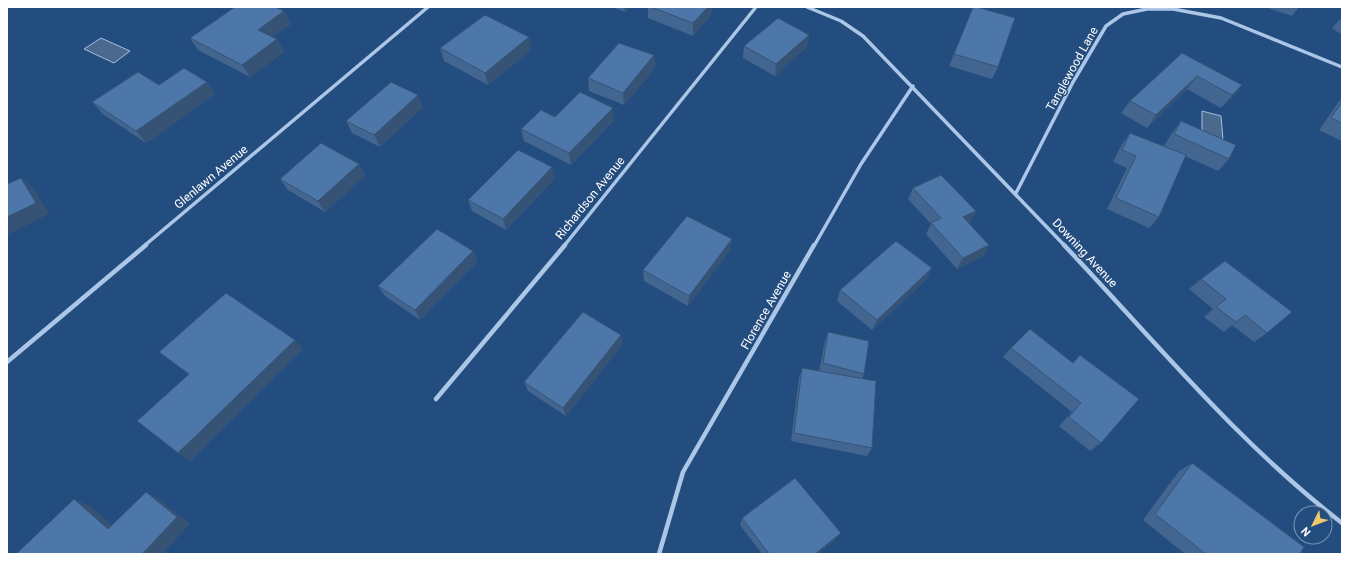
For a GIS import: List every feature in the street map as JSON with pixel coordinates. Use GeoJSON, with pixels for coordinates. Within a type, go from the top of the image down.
{"type":"FeatureCollection","features":[{"type":"Feature","properties":{"kind":"street","name":"Glenlawn Avenue"},"geometry":{"type":"LineString","coordinates":[[7,362],[428,7]]}},
{"type":"Feature","properties":{"kind":"street","name":"Richardson Avenue"},"geometry":{"type":"LineString","coordinates":[[436,399],[546,269],[756,7]]}},
{"type":"Feature","properties":{"kind":"street","name":"Downing Avenue"},"geometry":{"type":"LineString","coordinates":[[807,7],[841,21],[863,36],[1016,194],[1243,437],[1319,506],[1342,523]]}},
{"type":"Feature","properties":{"kind":"street","name":"Tanglewood Lane"},"geometry":{"type":"LineString","coordinates":[[1016,194],[1073,82],[1106,26],[1123,14],[1146,9],[1166,9],[1203,13],[1221,18],[1342,67]]}},
{"type":"Feature","properties":{"kind":"street","name":"Florence Avenue"},"geometry":{"type":"LineString","coordinates":[[659,554],[684,472],[861,164],[912,86]]}},
{"type":"Feature","properties":{"kind":"water"},"geometry":{"type":"Polygon","coordinates":[[[101,38],[130,51],[114,63],[84,49],[101,38]]]}},
{"type":"Feature","properties":{"kind":"water"},"geometry":{"type":"Polygon","coordinates":[[[1202,111],[1221,116],[1223,140],[1202,136],[1202,111]]]}},
{"type":"Feature","properties":{"kind":"building"},"geometry":{"type":"Polygon","coordinates":[[[235,7],[275,7],[284,11],[258,30],[277,39],[242,65],[190,38],[235,7]]]}},
{"type":"Feature","properties":{"kind":"building"},"geometry":{"type":"Polygon","coordinates":[[[651,7],[708,7],[693,23],[651,7]]]}},
{"type":"Feature","properties":{"kind":"building"},"geometry":{"type":"Polygon","coordinates":[[[973,7],[1015,18],[998,67],[954,54],[973,7]]]}},
{"type":"Feature","properties":{"kind":"building"},"geometry":{"type":"Polygon","coordinates":[[[485,15],[529,37],[485,73],[440,48],[485,15]]]}},
{"type":"Feature","properties":{"kind":"building"},"geometry":{"type":"Polygon","coordinates":[[[778,18],[809,35],[776,64],[744,46],[778,18]]]}},
{"type":"Feature","properties":{"kind":"building"},"geometry":{"type":"Polygon","coordinates":[[[619,43],[654,55],[623,93],[588,78],[619,43]]]}},
{"type":"Feature","properties":{"kind":"building"},"geometry":{"type":"Polygon","coordinates":[[[1182,53],[1242,85],[1232,95],[1197,76],[1156,115],[1130,101],[1182,53]]]}},
{"type":"Feature","properties":{"kind":"building"},"geometry":{"type":"Polygon","coordinates":[[[184,68],[207,82],[136,131],[92,102],[138,72],[159,85],[184,68]]]}},
{"type":"Feature","properties":{"kind":"building"},"geometry":{"type":"Polygon","coordinates":[[[391,82],[418,95],[374,135],[346,121],[391,82]]]}},
{"type":"Feature","properties":{"kind":"building"},"geometry":{"type":"Polygon","coordinates":[[[580,92],[613,108],[569,153],[521,129],[541,110],[555,117],[580,92]]]}},
{"type":"Feature","properties":{"kind":"building"},"geometry":{"type":"Polygon","coordinates":[[[1342,102],[1342,123],[1331,118],[1342,102]]]}},
{"type":"Feature","properties":{"kind":"building"},"geometry":{"type":"Polygon","coordinates":[[[1181,121],[1236,145],[1229,159],[1174,134],[1181,121]]]}},
{"type":"Feature","properties":{"kind":"building"},"geometry":{"type":"Polygon","coordinates":[[[1130,133],[1186,155],[1159,217],[1116,198],[1136,156],[1122,150],[1130,133]]]}},
{"type":"Feature","properties":{"kind":"building"},"geometry":{"type":"Polygon","coordinates":[[[321,143],[359,164],[318,201],[280,179],[321,143]]]}},
{"type":"Feature","properties":{"kind":"building"},"geometry":{"type":"Polygon","coordinates":[[[518,150],[552,167],[503,219],[468,200],[518,150]]]}},
{"type":"Feature","properties":{"kind":"building"},"geometry":{"type":"Polygon","coordinates":[[[941,175],[976,211],[963,217],[989,245],[963,258],[931,223],[941,218],[913,188],[941,175]]]}},
{"type":"Feature","properties":{"kind":"building"},"geometry":{"type":"Polygon","coordinates":[[[21,178],[36,203],[7,217],[7,184],[21,178]]]}},
{"type":"Feature","properties":{"kind":"building"},"geometry":{"type":"Polygon","coordinates":[[[687,216],[732,239],[689,296],[643,270],[687,216]]]}},
{"type":"Feature","properties":{"kind":"building"},"geometry":{"type":"Polygon","coordinates":[[[437,229],[473,251],[415,310],[378,286],[437,229]]]}},
{"type":"Feature","properties":{"kind":"building"},"geometry":{"type":"Polygon","coordinates":[[[896,241],[932,268],[877,320],[840,290],[896,241]]]}},
{"type":"Feature","properties":{"kind":"building"},"geometry":{"type":"Polygon","coordinates":[[[1225,261],[1292,312],[1267,333],[1245,315],[1236,322],[1216,307],[1226,299],[1201,279],[1225,261]]]}},
{"type":"Feature","properties":{"kind":"building"},"geometry":{"type":"Polygon","coordinates":[[[226,293],[295,340],[178,453],[137,421],[189,374],[159,352],[226,293]]]}},
{"type":"Feature","properties":{"kind":"building"},"geometry":{"type":"Polygon","coordinates":[[[583,312],[621,335],[563,408],[524,382],[583,312]]]}},
{"type":"Feature","properties":{"kind":"building"},"geometry":{"type":"Polygon","coordinates":[[[1030,329],[1073,363],[1080,355],[1139,399],[1101,443],[1069,417],[1081,403],[1011,348],[1030,329]]]}},
{"type":"Feature","properties":{"kind":"building"},"geometry":{"type":"Polygon","coordinates":[[[828,332],[869,341],[864,374],[823,363],[828,332]]]}},
{"type":"Feature","properties":{"kind":"building"},"geometry":{"type":"Polygon","coordinates":[[[802,368],[876,381],[872,448],[794,433],[802,368]]]}},
{"type":"Feature","properties":{"kind":"building"},"geometry":{"type":"Polygon","coordinates":[[[1192,463],[1293,539],[1293,545],[1301,545],[1304,547],[1300,554],[1206,554],[1155,514],[1192,463]]]}},
{"type":"Feature","properties":{"kind":"building"},"geometry":{"type":"Polygon","coordinates":[[[795,478],[841,533],[815,554],[769,554],[742,518],[795,478]]]}},
{"type":"Feature","properties":{"kind":"building"},"geometry":{"type":"Polygon","coordinates":[[[146,492],[177,517],[142,554],[16,554],[74,499],[108,529],[146,492]]]}}]}
